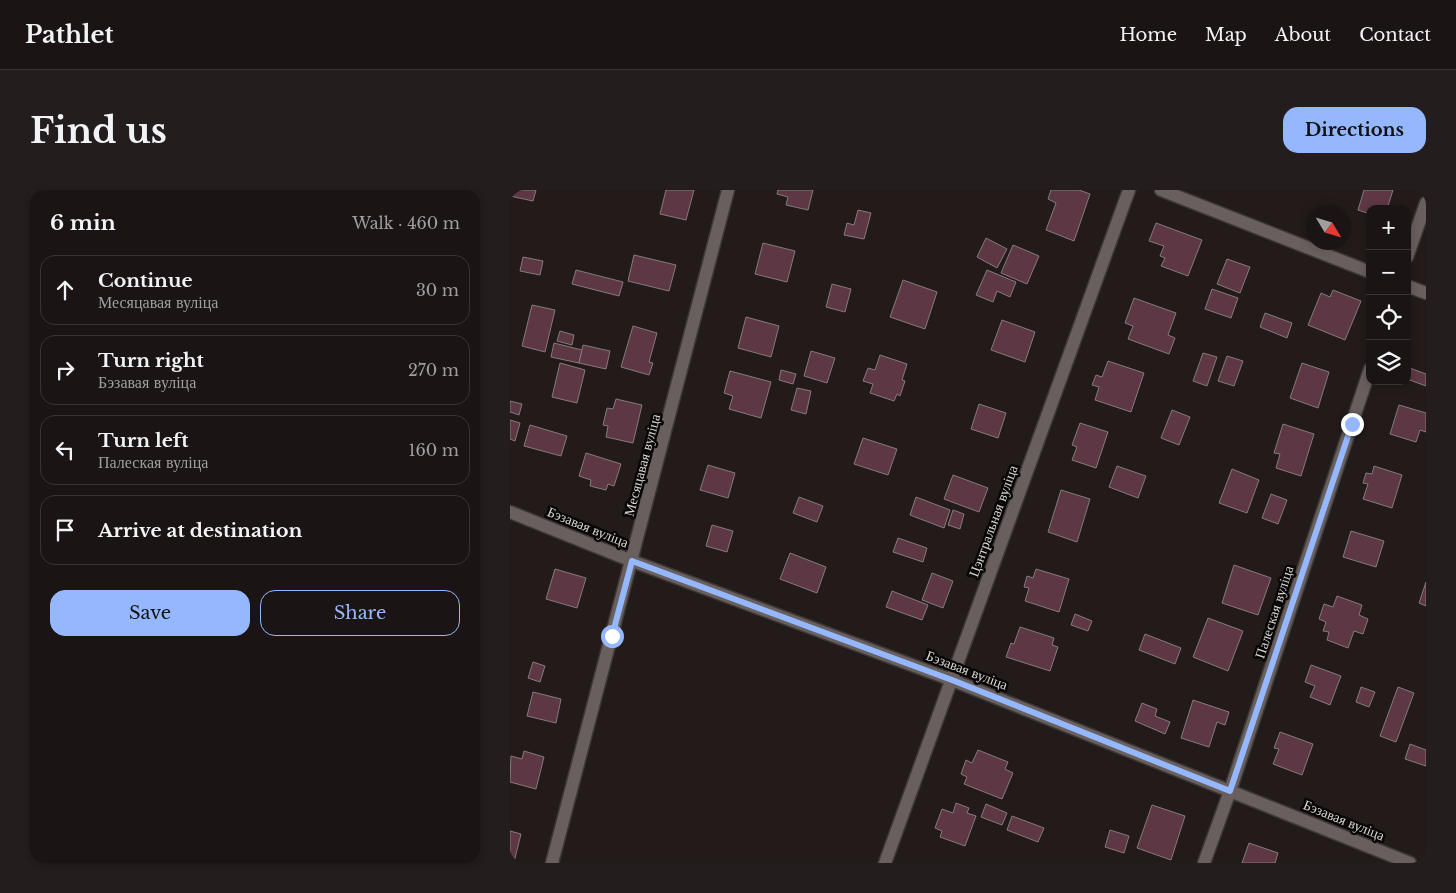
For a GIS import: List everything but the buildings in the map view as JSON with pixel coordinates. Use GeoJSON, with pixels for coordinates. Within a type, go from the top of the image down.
{"type":"FeatureCollection","features":[{"type":"Feature","properties":{"kind":"street","name":"Месяцавая вуліца"},"geometry":{"type":"LineString","coordinates":[[552,863],[728,190]]}},
{"type":"Feature","properties":{"kind":"street","name":"Цэнтральная вуліца"},"geometry":{"type":"LineString","coordinates":[[885,863],[1129,190]]}},
{"type":"Feature","properties":{"kind":"street"},"geometry":{"type":"LineString","coordinates":[[1161,190],[1366,270]]}},
{"type":"Feature","properties":{"kind":"street"},"geometry":{"type":"LineString","coordinates":[[1409,250],[1426,203]]}},
{"type":"Feature","properties":{"kind":"street"},"geometry":{"type":"LineString","coordinates":[[1411,287],[1426,293]]}},
{"type":"Feature","properties":{"kind":"street","name":"Палеская вуліца"},"geometry":{"type":"LineString","coordinates":[[1204,863],[1230,791],[1366,382]]}},
{"type":"Feature","properties":{"kind":"street","name":"Бэзавая вуліца"},"geometry":{"type":"LineString","coordinates":[[510,512],[632,561],[952,680],[1410,863]]}},
{"type":"Feature","properties":{"kind":"route"},"geometry":{"type":"LineString","coordinates":[[612,636],[632,561],[952,680],[1230,791],[1352,424]]}}]}
